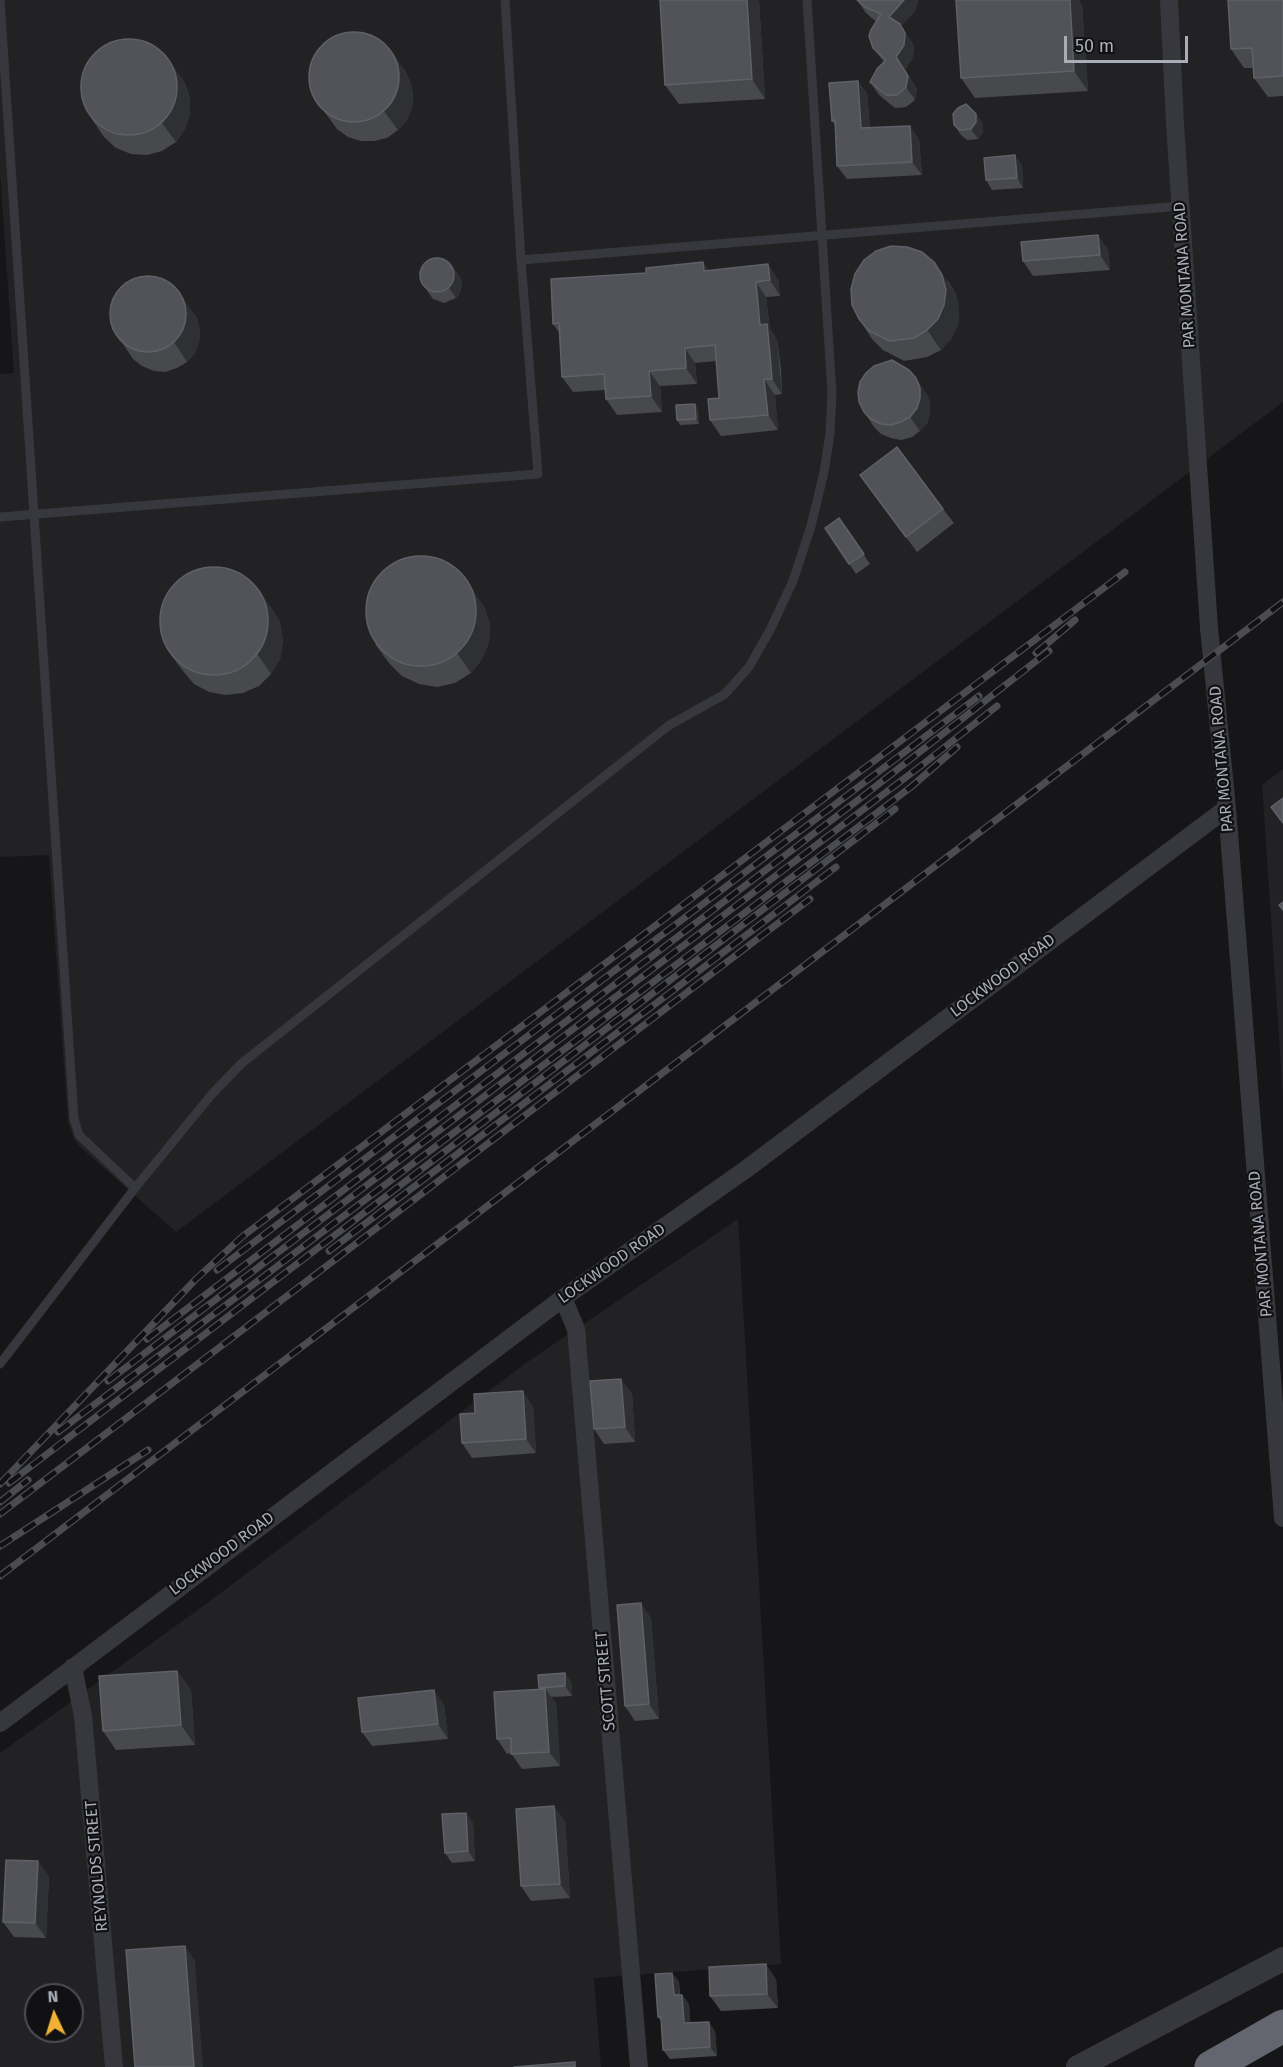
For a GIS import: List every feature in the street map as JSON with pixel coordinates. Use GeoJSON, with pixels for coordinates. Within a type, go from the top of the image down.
{"type":"FeatureCollection","features":[{"type":"Feature","properties":{"kind":"highway"},"geometry":{"type":"LineString","coordinates":[[1211,2067],[1283,2026]]}},
{"type":"Feature","properties":{"kind":"street","name":"PAR MONTANA ROAD"},"geometry":{"type":"LineString","coordinates":[[1169,0],[1209,628],[1227,808],[1283,1518]]}},
{"type":"Feature","properties":{"kind":"street","name":"LOCKWOOD ROAD"},"geometry":{"type":"LineString","coordinates":[[0,1723],[563,1298],[745,1170],[1227,808]]}},
{"type":"Feature","properties":{"kind":"street","name":"SCOTT STREET"},"geometry":{"type":"LineString","coordinates":[[563,1298],[576,1329],[639,2067]]}},
{"type":"Feature","properties":{"kind":"street","name":"REYNOLDS STREET"},"geometry":{"type":"LineString","coordinates":[[73,1667],[83,1716],[114,2067]]}},
{"type":"Feature","properties":{"kind":"street"},"geometry":{"type":"LineString","coordinates":[[1078,2067],[1283,1959]]}},
{"type":"Feature","properties":{"kind":"lane"},"geometry":{"type":"LineString","coordinates":[[0,0],[74,1119],[79,1136],[135,1188]]}},
{"type":"Feature","properties":{"kind":"lane"},"geometry":{"type":"LineString","coordinates":[[0,517],[538,474],[521,260],[505,0]]}},
{"type":"Feature","properties":{"kind":"lane"},"geometry":{"type":"LineString","coordinates":[[0,1364],[135,1188],[212,1094],[242,1063],[668,726],[725,694],[749,667],[770,630],[793,581],[811,526],[824,472],[830,434],[832,393],[807,0]]}},
{"type":"Feature","properties":{"kind":"lane"},"geometry":{"type":"LineString","coordinates":[[521,260],[1181,206]]}},
{"type":"Feature","properties":{"kind":"shaded area"},"geometry":{"type":"Polygon","coordinates":[[[0,0],[1283,0],[1283,402],[176,1232],[80,1147],[74,1139],[68,1122],[49,855],[0,857],[0,374],[14,373],[0,173],[0,0]]]}},
{"type":"Feature","properties":{"kind":"shaded area"},"geometry":{"type":"Polygon","coordinates":[[[1283,769],[1283,1096],[1262,785],[1283,769]]]}},
{"type":"Feature","properties":{"kind":"shaded area"},"geometry":{"type":"Polygon","coordinates":[[[738,1219],[781,1964],[594,1978],[601,2067],[0,2067],[0,1753],[206,1604],[526,1363],[738,1219]]]}},
{"type":"Feature","properties":{"kind":"building"},"geometry":{"type":"Polygon","coordinates":[[[660,0],[747,0],[752,79],[665,85],[660,0]]]}},
{"type":"Feature","properties":{"kind":"building"},"geometry":{"type":"Polygon","coordinates":[[[857,0],[904,0],[889,17],[900,24],[905,33],[904,45],[896,57],[908,76],[906,87],[897,95],[886,95],[870,82],[877,69],[886,60],[873,48],[869,36],[881,14],[865,7],[857,0]]]}},
{"type":"Feature","properties":{"kind":"building"},"geometry":{"type":"Polygon","coordinates":[[[956,0],[1070,0],[1074,71],[961,78],[956,0]]]}},
{"type":"Feature","properties":{"kind":"building"},"geometry":{"type":"Polygon","coordinates":[[[1228,0],[1283,0],[1283,76],[1254,78],[1252,48],[1231,49],[1228,0]]]}},
{"type":"Feature","properties":{"kind":"building"},"geometry":{"type":"Polygon","coordinates":[[[354,32],[371,36],[386,45],[395,60],[399,77],[395,94],[386,109],[371,118],[354,122],[337,118],[322,109],[313,94],[309,77],[313,60],[322,45],[337,36],[354,32]]]}},
{"type":"Feature","properties":{"kind":"building"},"geometry":{"type":"Polygon","coordinates":[[[129,39],[147,43],[163,53],[173,69],[177,87],[173,105],[163,121],[147,131],[129,135],[111,131],[95,121],[85,105],[81,87],[85,69],[95,53],[111,43],[129,39]]]}},
{"type":"Feature","properties":{"kind":"building"},"geometry":{"type":"Polygon","coordinates":[[[858,81],[861,128],[910,126],[912,162],[837,166],[835,120],[832,121],[829,83],[858,81]]]}},
{"type":"Feature","properties":{"kind":"building"},"geometry":{"type":"Polygon","coordinates":[[[966,104],[976,114],[976,122],[971,129],[960,130],[954,125],[953,114],[966,104]]]}},
{"type":"Feature","properties":{"kind":"building"},"geometry":{"type":"Polygon","coordinates":[[[1015,155],[1017,178],[986,180],[984,158],[1015,155]]]}},
{"type":"Feature","properties":{"kind":"building"},"geometry":{"type":"Polygon","coordinates":[[[1098,235],[1100,255],[1023,261],[1021,242],[1098,235]]]}},
{"type":"Feature","properties":{"kind":"building"},"geometry":{"type":"Polygon","coordinates":[[[891,246],[907,247],[922,252],[934,262],[942,275],[946,290],[944,305],[938,319],[927,330],[914,338],[890,341],[869,331],[859,319],[852,305],[851,289],[855,274],[864,260],[876,251],[891,246]]]}},
{"type":"Feature","properties":{"kind":"building"},"geometry":{"type":"Polygon","coordinates":[[[437,258],[449,263],[454,275],[449,287],[437,292],[425,287],[420,275],[425,263],[437,258]]]}},
{"type":"Feature","properties":{"kind":"building"},"geometry":{"type":"Polygon","coordinates":[[[703,262],[704,271],[768,264],[770,280],[756,282],[760,325],[767,324],[770,354],[772,379],[764,379],[768,415],[710,420],[708,399],[719,398],[715,345],[685,348],[686,368],[649,371],[651,396],[606,399],[604,374],[562,377],[559,323],[553,324],[551,279],[646,273],[646,268],[703,262]]]}},
{"type":"Feature","properties":{"kind":"building"},"geometry":{"type":"Polygon","coordinates":[[[148,276],[163,279],[175,287],[183,299],[186,314],[183,329],[175,341],[163,349],[148,352],[133,349],[121,341],[113,329],[110,314],[113,299],[121,287],[133,279],[148,276]]]}},
{"type":"Feature","properties":{"kind":"building"},"geometry":{"type":"Polygon","coordinates":[[[892,360],[909,370],[916,378],[920,388],[920,398],[917,408],[910,417],[891,425],[881,424],[864,412],[859,402],[858,392],[860,382],[866,373],[874,366],[892,360]]]}},
{"type":"Feature","properties":{"kind":"building"},"geometry":{"type":"Polygon","coordinates":[[[695,404],[696,419],[677,420],[676,405],[695,404]]]}},
{"type":"Feature","properties":{"kind":"building"},"geometry":{"type":"Polygon","coordinates":[[[897,447],[943,509],[906,537],[860,475],[897,447]]]}},
{"type":"Feature","properties":{"kind":"building"},"geometry":{"type":"Polygon","coordinates":[[[839,518],[864,554],[849,564],[825,528],[839,518]]]}},
{"type":"Feature","properties":{"kind":"building"},"geometry":{"type":"Polygon","coordinates":[[[421,556],[442,560],[460,572],[472,590],[476,611],[472,632],[460,650],[442,662],[421,666],[400,662],[382,650],[370,632],[366,611],[370,590],[382,572],[400,560],[421,556]]]}},
{"type":"Feature","properties":{"kind":"building"},"geometry":{"type":"Polygon","coordinates":[[[214,567],[235,571],[252,583],[264,600],[268,621],[264,642],[252,659],[235,671],[214,675],[193,671],[176,659],[164,642],[160,621],[164,600],[176,583],[193,571],[214,567]]]}},
{"type":"Feature","properties":{"kind":"building"},"geometry":{"type":"Polygon","coordinates":[[[1283,798],[1283,823],[1271,807],[1283,798]]]}},
{"type":"Feature","properties":{"kind":"building"},"geometry":{"type":"Polygon","coordinates":[[[621,1379],[625,1427],[594,1429],[590,1381],[621,1379]]]}},
{"type":"Feature","properties":{"kind":"building"},"geometry":{"type":"Polygon","coordinates":[[[523,1391],[526,1439],[462,1443],[460,1414],[475,1413],[474,1394],[523,1391]]]}},
{"type":"Feature","properties":{"kind":"building"},"geometry":{"type":"Polygon","coordinates":[[[641,1603],[649,1704],[625,1706],[617,1605],[641,1603]]]}},
{"type":"Feature","properties":{"kind":"building"},"geometry":{"type":"Polygon","coordinates":[[[177,1671],[181,1725],[103,1731],[99,1676],[177,1671]]]}},
{"type":"Feature","properties":{"kind":"building"},"geometry":{"type":"Polygon","coordinates":[[[565,1673],[565,1686],[539,1688],[538,1675],[565,1673]]]}},
{"type":"Feature","properties":{"kind":"building"},"geometry":{"type":"Polygon","coordinates":[[[545,1689],[549,1752],[511,1754],[511,1738],[497,1739],[494,1692],[545,1689]]]}},
{"type":"Feature","properties":{"kind":"building"},"geometry":{"type":"Polygon","coordinates":[[[434,1690],[438,1724],[362,1732],[358,1698],[434,1690]]]}},
{"type":"Feature","properties":{"kind":"building"},"geometry":{"type":"Polygon","coordinates":[[[554,1806],[560,1884],[521,1886],[516,1809],[554,1806]]]}},
{"type":"Feature","properties":{"kind":"building"},"geometry":{"type":"Polygon","coordinates":[[[466,1813],[468,1851],[445,1853],[442,1814],[466,1813]]]}},
{"type":"Feature","properties":{"kind":"building"},"geometry":{"type":"Polygon","coordinates":[[[6,1860],[38,1861],[35,1923],[3,1922],[6,1860]]]}},
{"type":"Feature","properties":{"kind":"building"},"geometry":{"type":"Polygon","coordinates":[[[185,1946],[194,2067],[135,2067],[126,1950],[185,1946]]]}},
{"type":"Feature","properties":{"kind":"building"},"geometry":{"type":"Polygon","coordinates":[[[766,1964],[767,1994],[710,1996],[709,1967],[766,1964]]]}},
{"type":"Feature","properties":{"kind":"building"},"geometry":{"type":"Polygon","coordinates":[[[672,1973],[674,1995],[682,1995],[684,2023],[709,2022],[710,2047],[663,2050],[655,1974],[672,1973]]]}},
{"type":"Feature","properties":{"kind":"building"},"geometry":{"type":"Polygon","coordinates":[[[575,2062],[575,2067],[514,2067],[575,2062]]]}},
{"type":"Feature","properties":{"kind":"railway"},"geometry":{"type":"LineString","coordinates":[[0,1484],[196,1279],[243,1236],[1125,572]]}},
{"type":"Feature","properties":{"kind":"railway"},"geometry":{"type":"LineString","coordinates":[[0,1576],[1283,602]]}},
{"type":"Feature","properties":{"kind":"railway"},"geometry":{"type":"LineString","coordinates":[[1036,653],[1075,620]]}},
{"type":"Feature","properties":{"kind":"railway"},"geometry":{"type":"LineString","coordinates":[[147,1339],[862,797],[1049,651]]}},
{"type":"Feature","properties":{"kind":"railway"},"geometry":{"type":"LineString","coordinates":[[217,1270],[979,696]]}},
{"type":"Feature","properties":{"kind":"railway"},"geometry":{"type":"LineString","coordinates":[[108,1381],[997,706]]}},
{"type":"Feature","properties":{"kind":"railway"},"geometry":{"type":"LineString","coordinates":[[58,1432],[911,787],[957,747]]}},
{"type":"Feature","properties":{"kind":"railway"},"geometry":{"type":"LineString","coordinates":[[9,1483],[895,809]]}},
{"type":"Feature","properties":{"kind":"railway"},"geometry":{"type":"LineString","coordinates":[[329,1251],[836,867]]}},
{"type":"Feature","properties":{"kind":"railway"},"geometry":{"type":"LineString","coordinates":[[0,1514],[810,899]]}},
{"type":"Feature","properties":{"kind":"railway"},"geometry":{"type":"LineString","coordinates":[[0,1546],[148,1450]]}},
{"type":"Feature","properties":{"kind":"railway"},"geometry":{"type":"LineString","coordinates":[[0,1502],[28,1480]]}}]}
